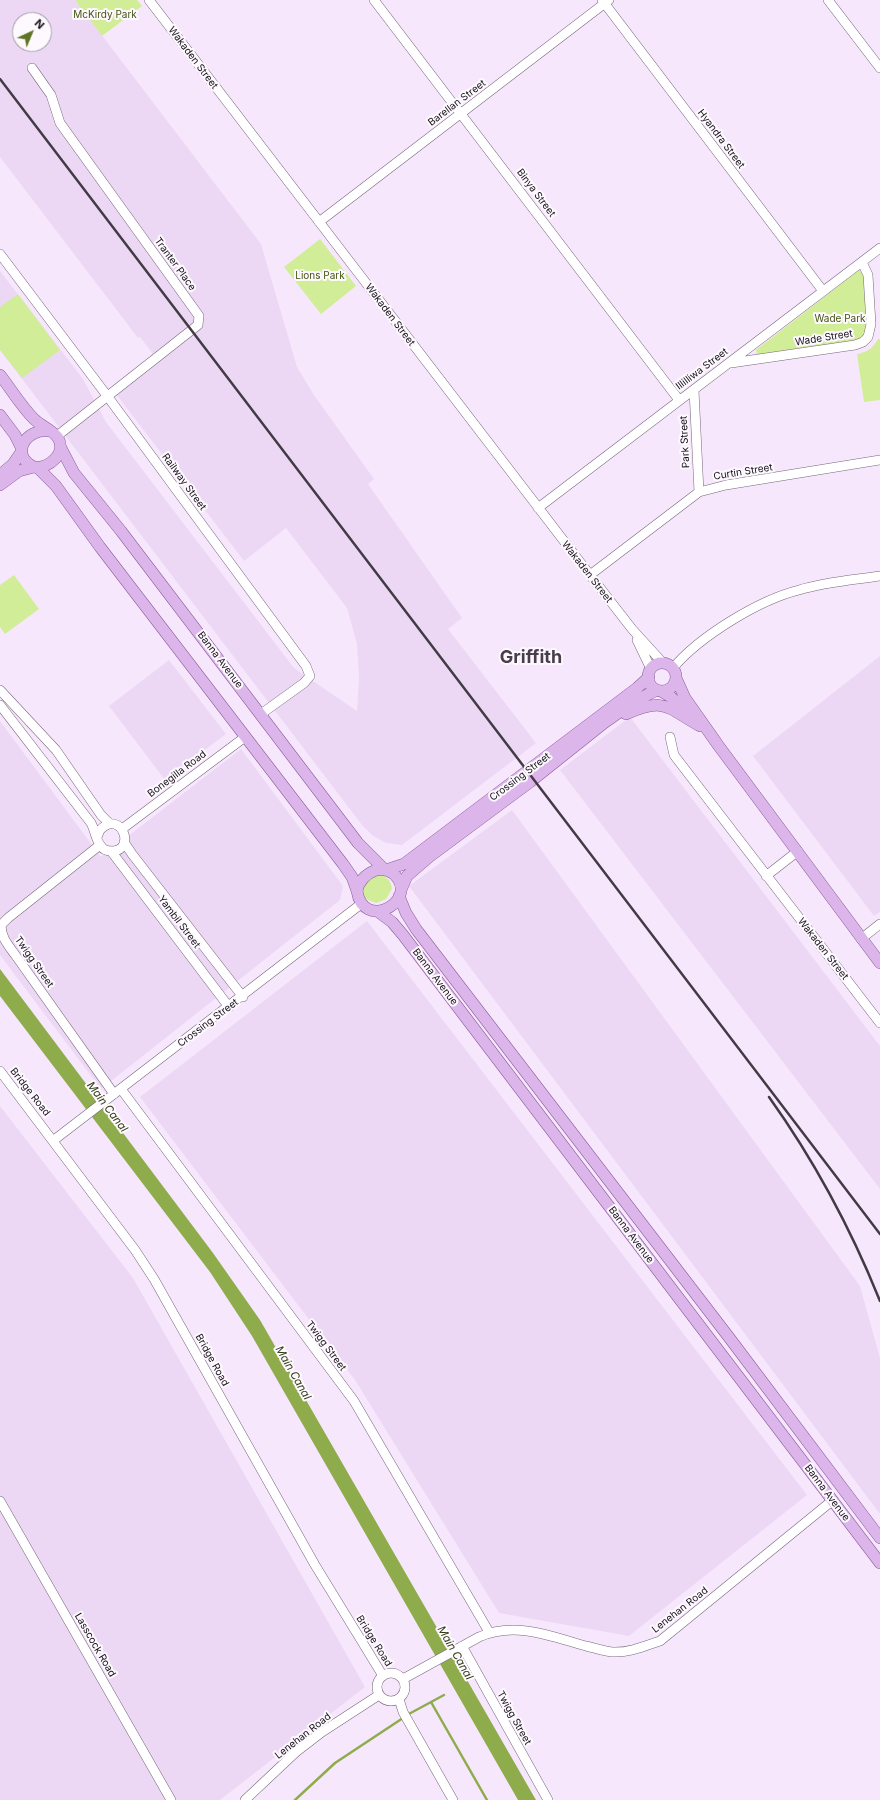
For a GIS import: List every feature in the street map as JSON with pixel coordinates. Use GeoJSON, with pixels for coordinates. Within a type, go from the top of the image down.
{"type":"FeatureCollection","features":[{"type":"Feature","properties":{"kind":"main road"},"geometry":{"type":"LineString","coordinates":[[0,375],[30,414],[53,433],[61,448],[52,462],[19,472],[0,485]]}},
{"type":"Feature","properties":{"kind":"main road"},"geometry":{"type":"LineString","coordinates":[[0,415],[15,435],[22,450],[24,459],[36,467],[56,486],[100,547],[343,864],[352,877],[361,904],[366,908],[377,911],[390,906],[400,893],[397,878],[385,870],[376,870],[365,876],[358,885],[357,891]]}},
{"type":"Feature","properties":{"kind":"main road"},"geometry":{"type":"LineString","coordinates":[[0,475],[13,464],[22,450],[26,440],[34,432],[53,433]]}},
{"type":"Feature","properties":{"kind":"main road","name":"Banna Avenue"},"geometry":{"type":"LineString","coordinates":[[61,448],[74,473],[121,531],[358,843],[385,870]]}},
{"type":"Feature","properties":{"kind":"main road"},"geometry":{"type":"LineString","coordinates":[[655,665],[671,670],[670,689],[659,690],[651,685],[650,673],[655,665]]}},
{"type":"Feature","properties":{"kind":"main road","name":"Wakaden Street"},"geometry":{"type":"LineString","coordinates":[[671,670],[685,698],[880,963]]}},
{"type":"Feature","properties":{"kind":"main road","name":"Crossing Street"},"geometry":{"type":"LineString","coordinates":[[385,870],[404,864],[637,688],[650,673]]}},
{"type":"Feature","properties":{"kind":"main road","name":"Wakaden Street"},"geometry":{"type":"LineString","coordinates":[[659,690],[681,706],[718,744]]}},
{"type":"Feature","properties":{"kind":"main road","name":"Crossing Street"},"geometry":{"type":"LineString","coordinates":[[400,893],[407,876],[416,867],[530,782],[604,723],[635,701],[659,690]]}},
{"type":"Feature","properties":{"kind":"main road","name":"Crossing Street"},"geometry":{"type":"LineString","coordinates":[[604,723],[647,705],[659,705],[677,711],[700,726]]}},
{"type":"Feature","properties":{"kind":"main road","name":"Banna Avenue"},"geometry":{"type":"LineString","coordinates":[[400,893],[406,913],[416,929],[845,1490],[880,1538]]}},
{"type":"Feature","properties":{"kind":"main road","name":"Banna Avenue"},"geometry":{"type":"LineString","coordinates":[[377,911],[392,922],[403,935],[880,1563]]}},
{"type":"Feature","properties":{"kind":"main road"},"geometry":{"type":"LineString","coordinates":[[833,1500],[845,1490]]}},
{"type":"Feature","properties":{"kind":"street","name":"Wakaden Street"},"geometry":{"type":"LineString","coordinates":[[149,0],[632,629],[671,670]]}},
{"type":"Feature","properties":{"kind":"street","name":"Binya Street"},"geometry":{"type":"LineString","coordinates":[[374,0],[679,400]]}},
{"type":"Feature","properties":{"kind":"street"},"geometry":{"type":"LineString","coordinates":[[828,0],[880,68]]}},
{"type":"Feature","properties":{"kind":"street","name":"Barellan Street"},"geometry":{"type":"LineString","coordinates":[[319,222],[605,1]]}},
{"type":"Feature","properties":{"kind":"street","name":"Hyandra Street"},"geometry":{"type":"LineString","coordinates":[[605,1],[823,291]]}},
{"type":"Feature","properties":{"kind":"street","name":"Tranter Place"},"geometry":{"type":"LineString","coordinates":[[32,68],[51,95],[60,123],[199,316],[198,325],[108,397],[53,433]]}},
{"type":"Feature","properties":{"kind":"street","name":"Illilliwa Street"},"geometry":{"type":"LineString","coordinates":[[538,508],[880,248]]}},
{"type":"Feature","properties":{"kind":"street","name":"Railway Street"},"geometry":{"type":"LineString","coordinates":[[0,254],[108,397],[306,666],[310,676],[304,683],[261,714]]}},
{"type":"Feature","properties":{"kind":"street","name":"Wade Street"},"geometry":{"type":"LineString","coordinates":[[729,364],[855,345],[863,342],[868,337],[871,324],[868,275],[862,262]]}},
{"type":"Feature","properties":{"kind":"street","name":"Park Street"},"geometry":{"type":"LineString","coordinates":[[694,390],[699,492]]}},
{"type":"Feature","properties":{"kind":"street","name":"Curtin Street"},"geometry":{"type":"LineString","coordinates":[[590,575],[699,492],[726,485],[880,460]]}},
{"type":"Feature","properties":{"kind":"street"},"geometry":{"type":"LineString","coordinates":[[671,670],[692,649],[714,633],[732,621],[772,600],[799,590],[880,576]]}},
{"type":"Feature","properties":{"kind":"street","name":"Wakaden Street"},"geometry":{"type":"LineString","coordinates":[[632,629],[650,673]]}},
{"type":"Feature","properties":{"kind":"street"},"geometry":{"type":"LineString","coordinates":[[0,690],[24,722],[23,729],[20,731]]}},
{"type":"Feature","properties":{"kind":"street"},"geometry":{"type":"LineString","coordinates":[[0,690],[56,750],[101,815],[110,824],[119,826],[122,829],[125,838],[119,849],[111,851],[98,841],[91,824],[0,705]]}},
{"type":"Feature","properties":{"kind":"street","name":"Bonegilla Road"},"geometry":{"type":"LineString","coordinates":[[122,829],[246,737]]}},
{"type":"Feature","properties":{"kind":"street","name":"Wakaden Street"},"geometry":{"type":"LineString","coordinates":[[670,737],[674,756],[880,1023]]}},
{"type":"Feature","properties":{"kind":"street"},"geometry":{"type":"LineString","coordinates":[[98,841],[100,830],[110,824]]}},
{"type":"Feature","properties":{"kind":"street","name":"Twigg Street"},"geometry":{"type":"LineString","coordinates":[[98,841],[1,925],[3,938],[117,1091],[354,1401],[489,1632]]}},
{"type":"Feature","properties":{"kind":"street","name":"Yambil Street"},"geometry":{"type":"LineString","coordinates":[[124,842],[243,997]]}},
{"type":"Feature","properties":{"kind":"street","name":"Yambil Street"},"geometry":{"type":"LineString","coordinates":[[111,851],[229,1007]]}},
{"type":"Feature","properties":{"kind":"street"},"geometry":{"type":"LineString","coordinates":[[766,876],[798,851]]}},
{"type":"Feature","properties":{"kind":"street","name":"Crossing Street"},"geometry":{"type":"LineString","coordinates":[[54,1140],[243,997],[361,904]]}},
{"type":"Feature","properties":{"kind":"street"},"geometry":{"type":"LineString","coordinates":[[861,939],[880,924]]}},
{"type":"Feature","properties":{"kind":"street","name":"Bridge Road"},"geometry":{"type":"LineString","coordinates":[[0,1071],[118,1224],[154,1279],[315,1565],[383,1676]]}},
{"type":"Feature","properties":{"kind":"street","name":"Lenehan Road"},"geometry":{"type":"LineString","coordinates":[[402,1679],[489,1632],[527,1630],[541,1632],[601,1650],[613,1652],[631,1650],[652,1644],[666,1637],[833,1500]]}},
{"type":"Feature","properties":{"kind":"street","name":"Lasscock Road"},"geometry":{"type":"LineString","coordinates":[[0,1501],[171,1800]]}},
{"type":"Feature","properties":{"kind":"street","name":"Twigg Street"},"geometry":{"type":"LineString","coordinates":[[462,1646],[548,1800]]}},
{"type":"Feature","properties":{"kind":"street"},"geometry":{"type":"LineString","coordinates":[[392,1673],[402,1679],[404,1692],[399,1699],[388,1701],[379,1695],[377,1685],[383,1676],[392,1673]]}},
{"type":"Feature","properties":{"kind":"street","name":"Lenehan Road"},"geometry":{"type":"LineString","coordinates":[[245,1800],[296,1752],[322,1732],[379,1695]]}},
{"type":"Feature","properties":{"kind":"street"},"geometry":{"type":"LineString","coordinates":[[399,1699],[403,1712],[453,1800]]}},
{"type":"Feature","properties":{"kind":"shaded area"},"geometry":{"type":"Polygon","coordinates":[[[0,0],[75,0],[261,244],[297,367],[314,395],[374,479],[368,484],[462,618],[448,629],[536,743],[402,845],[386,843],[372,835],[362,825],[0,350],[0,271],[83,379],[106,422],[294,668],[357,711],[359,679],[357,644],[347,608],[286,528],[244,561],[116,394],[159,362],[140,337],[138,338],[0,157],[0,0]]]}},
{"type":"Feature","properties":{"kind":"shaded area"},"geometry":{"type":"Polygon","coordinates":[[[880,656],[880,912],[874,916],[753,756],[880,656]]]}},
{"type":"Feature","properties":{"kind":"shaded area"},"geometry":{"type":"Polygon","coordinates":[[[169,660],[226,734],[165,780],[109,706],[169,660]]]}},
{"type":"Feature","properties":{"kind":"shaded area"},"geometry":{"type":"Polygon","coordinates":[[[630,717],[880,1046],[880,1189],[560,770],[630,717]]]}},
{"type":"Feature","properties":{"kind":"shaded area"},"geometry":{"type":"Polygon","coordinates":[[[0,721],[101,857],[241,749],[343,886],[340,900],[101,1089],[0,955],[0,721]]]}},
{"type":"Feature","properties":{"kind":"shaded area"},"geometry":{"type":"Polygon","coordinates":[[[512,810],[860,1286],[880,1358],[880,1514],[409,886],[512,810]]]}},
{"type":"Feature","properties":{"kind":"shaded area"},"geometry":{"type":"Polygon","coordinates":[[[367,921],[807,1495],[629,1636],[499,1613],[355,1380],[140,1097],[367,921]]]}},
{"type":"Feature","properties":{"kind":"shaded area"},"geometry":{"type":"Polygon","coordinates":[[[0,969],[213,1253],[260,1320],[536,1800],[518,1800],[252,1336],[210,1272],[0,996],[0,969]]]}},
{"type":"Feature","properties":{"kind":"shaded area"},"geometry":{"type":"Polygon","coordinates":[[[0,1106],[133,1278],[365,1687],[220,1800],[0,1800],[0,1106]]]}},
{"type":"Feature","properties":{"kind":"green space","name":"McKirdy Park"},"geometry":{"type":"Polygon","coordinates":[[[75,0],[137,0],[142,6],[102,36],[75,0]]]}},
{"type":"Feature","properties":{"kind":"green space","name":"Lions Park"},"geometry":{"type":"Polygon","coordinates":[[[320,239],[356,286],[321,314],[284,267],[320,239]]]}},
{"type":"Feature","properties":{"kind":"green space","name":"Wade Park"},"geometry":{"type":"Polygon","coordinates":[[[859,270],[864,273],[867,333],[855,345],[757,355],[756,350],[859,270]]]}},
{"type":"Feature","properties":{"kind":"green space"},"geometry":{"type":"Polygon","coordinates":[[[18,294],[60,350],[22,378],[0,350],[0,307],[18,294]]]}},
{"type":"Feature","properties":{"kind":"green space"},"geometry":{"type":"Polygon","coordinates":[[[878,339],[880,339],[880,400],[864,402],[857,354],[870,349],[878,339]]]}},
{"type":"Feature","properties":{"kind":"green space"},"geometry":{"type":"Polygon","coordinates":[[[14,575],[39,609],[5,634],[0,627],[0,585],[14,575]]]}},
{"type":"Feature","properties":{"kind":"green space"},"geometry":{"type":"Polygon","coordinates":[[[378,875],[388,879],[391,883],[392,889],[386,899],[376,903],[366,899],[364,895],[364,888],[370,879],[378,875]]]}},
{"type":"Feature","properties":{"kind":"waterway"},"geometry":{"type":"LineString","coordinates":[[407,1715],[444,1695]]}},
{"type":"Feature","properties":{"kind":"waterway"},"geometry":{"type":"LineString","coordinates":[[431,1702],[487,1800]]}},
{"type":"Feature","properties":{"kind":"waterway"},"geometry":{"type":"LineString","coordinates":[[295,1800],[335,1763],[403,1718]]}},
{"type":"Feature","properties":{"kind":"railway"},"geometry":{"type":"LineString","coordinates":[[0,79],[880,1234]]}},
{"type":"Feature","properties":{"kind":"railway"},"geometry":{"type":"LineString","coordinates":[[769,1097],[801,1145],[844,1221],[880,1301]]}},
{"type":"Feature","properties":{"kind":"district","name":"Griffith"},"geometry":{"type":"Point","coordinates":[531,658]}},
{"type":"Feature","properties":{"kind":"water label","name":"Main Canal"},"geometry":{"type":"Point","coordinates":[107,1107]}},
{"type":"Feature","properties":{"kind":"water label","name":"Main Canal"},"geometry":{"type":"Point","coordinates":[293,1373]}},
{"type":"Feature","properties":{"kind":"water label","name":"Main Canal"},"geometry":{"type":"Point","coordinates":[455,1653]}}]}
